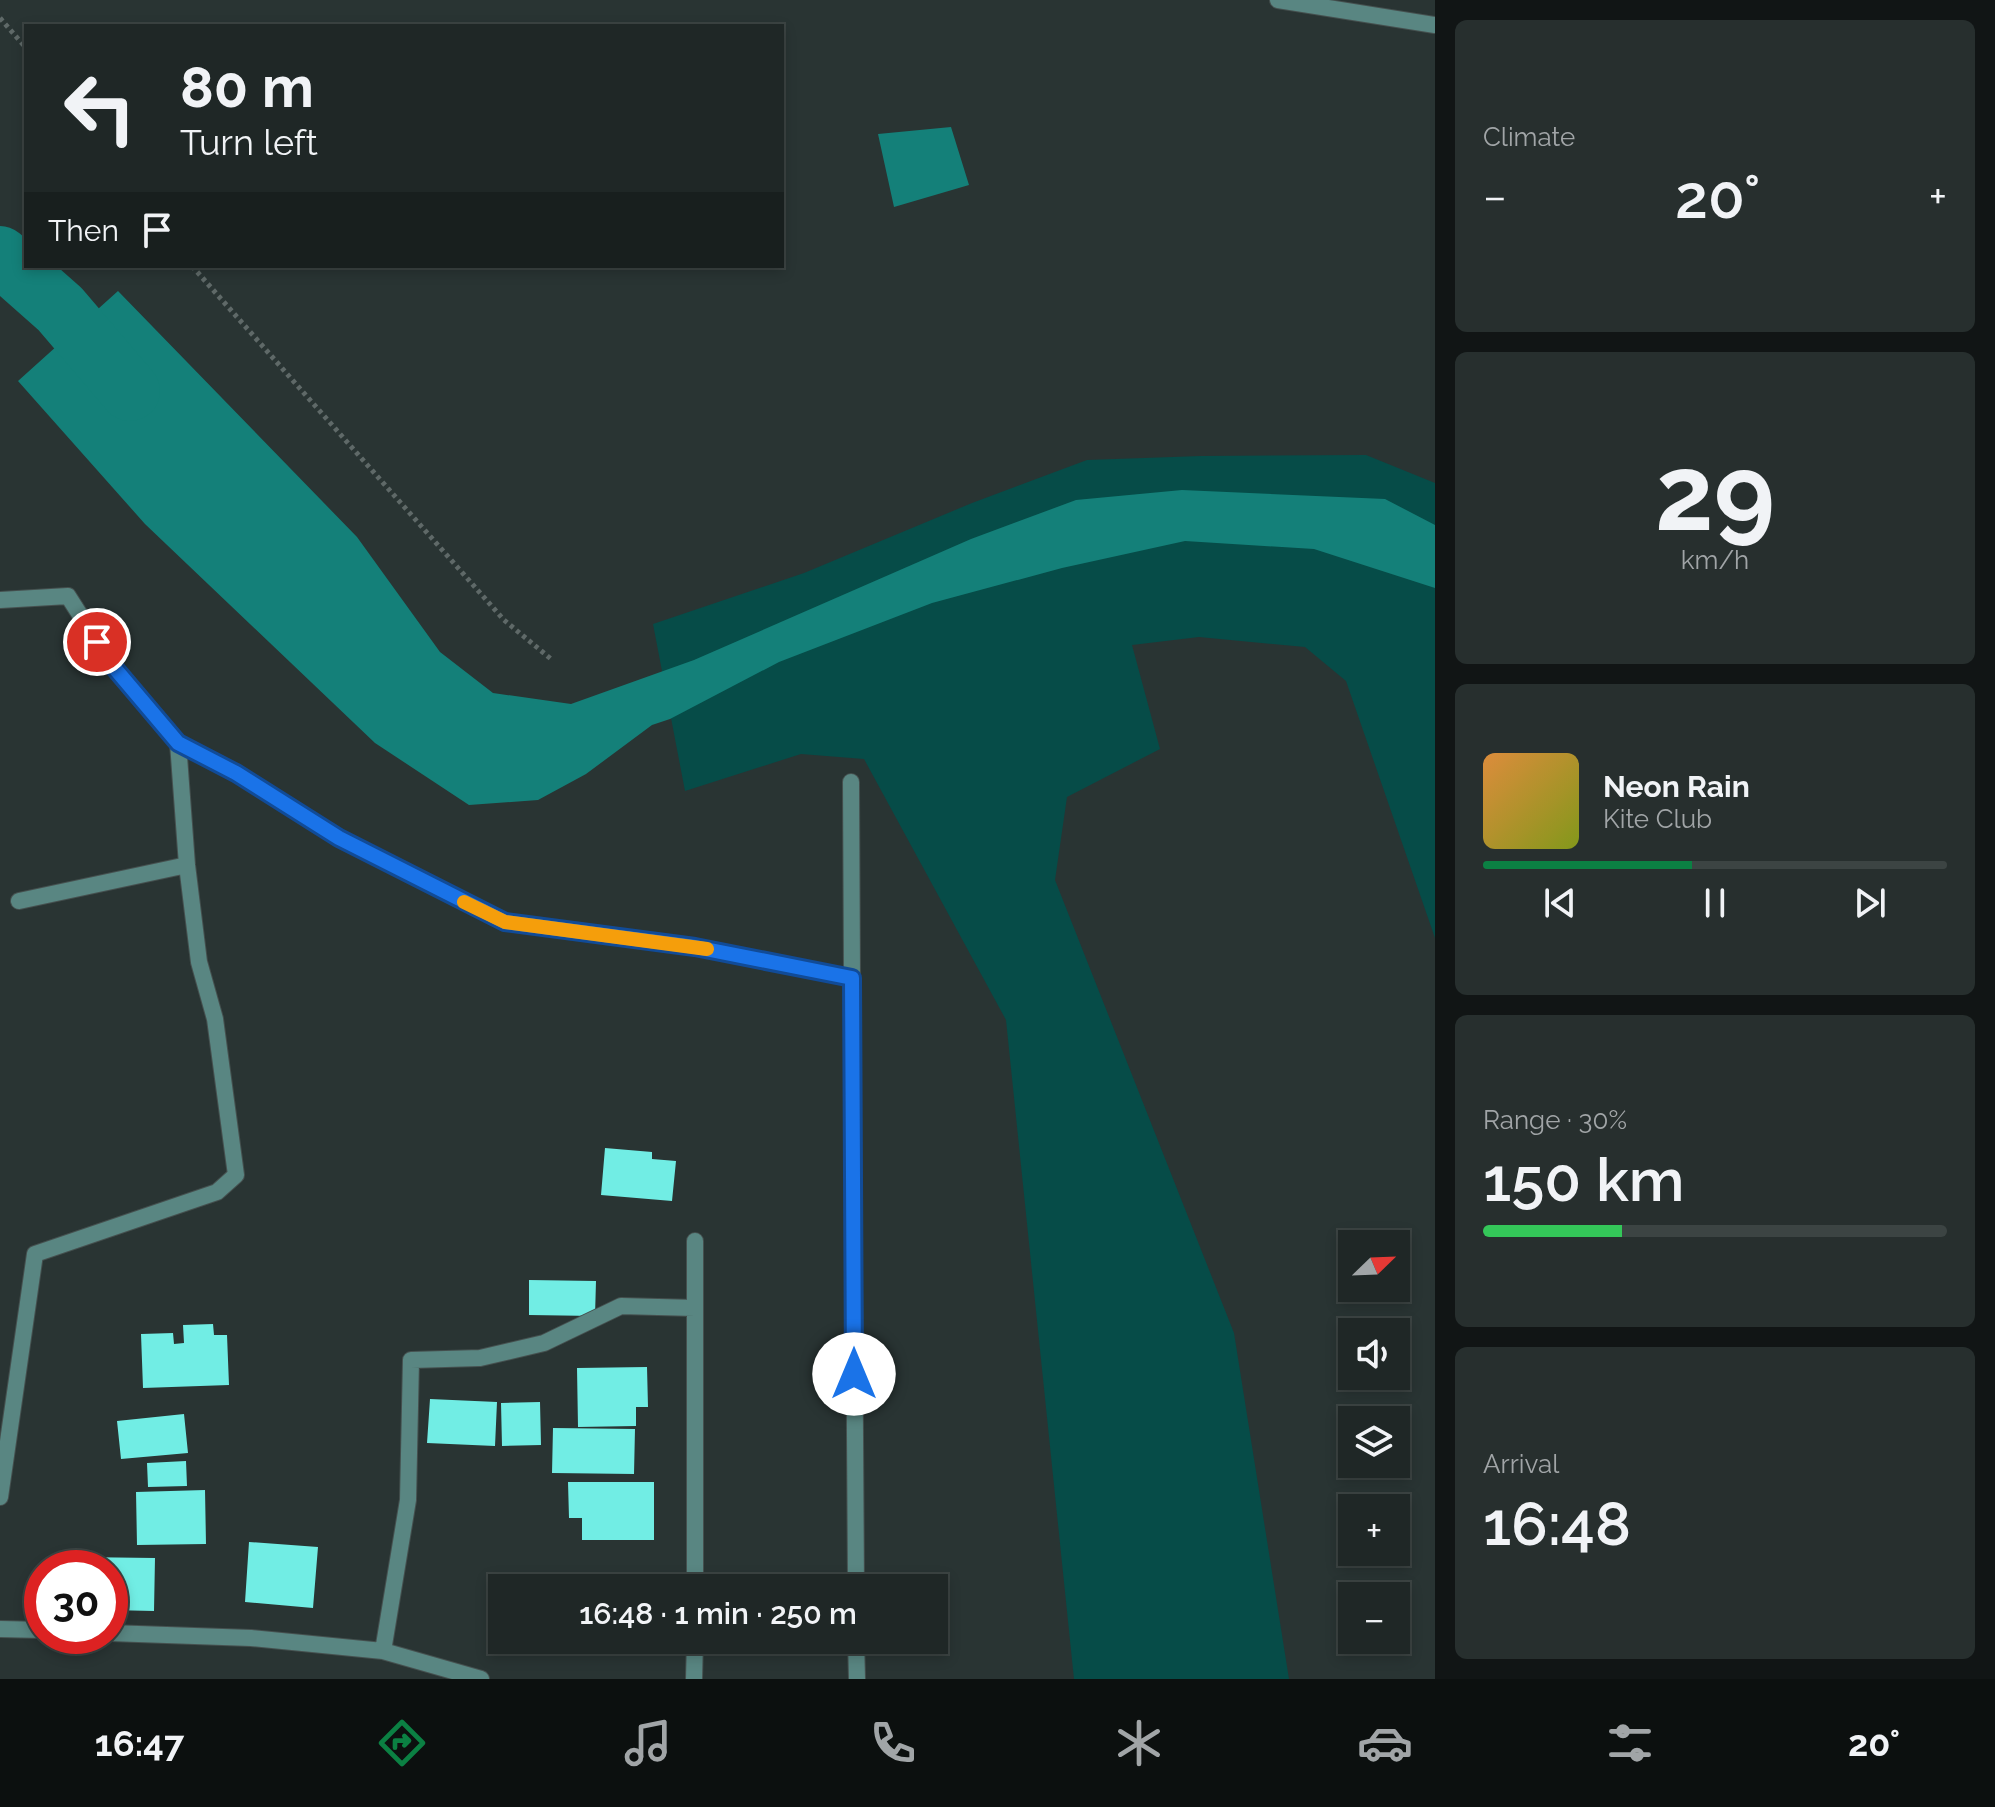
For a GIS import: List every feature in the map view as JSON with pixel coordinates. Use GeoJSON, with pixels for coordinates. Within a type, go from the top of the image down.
{"type":"FeatureCollection","features":[{"type":"Feature","properties":{"kind":"street"},"geometry":{"type":"LineString","coordinates":[[1278,0],[1435,25]]}},
{"type":"Feature","properties":{"kind":"street"},"geometry":{"type":"LineString","coordinates":[[0,600],[68,596],[112,665],[178,743],[236,773],[339,838],[505,922],[695,947],[852,978]]}},
{"type":"Feature","properties":{"kind":"street"},"geometry":{"type":"LineString","coordinates":[[0,1497],[35,1254],[217,1192],[236,1175],[215,1019],[199,962],[187,865],[178,743]]}},
{"type":"Feature","properties":{"kind":"street"},"geometry":{"type":"LineString","coordinates":[[851,782],[856,1574]]}},
{"type":"Feature","properties":{"kind":"street"},"geometry":{"type":"LineString","coordinates":[[19,901],[187,865]]}},
{"type":"Feature","properties":{"kind":"street"},"geometry":{"type":"LineString","coordinates":[[695,1241],[695,1574]]}},
{"type":"Feature","properties":{"kind":"street"},"geometry":{"type":"LineString","coordinates":[[383,1651],[408,1500],[411,1360],[480,1358],[544,1343],[621,1306],[695,1308]]}},
{"type":"Feature","properties":{"kind":"street"},"geometry":{"type":"LineString","coordinates":[[0,1629],[24,1630]]}},
{"type":"Feature","properties":{"kind":"street"},"geometry":{"type":"LineString","coordinates":[[128,1634],[251,1638],[383,1651],[481,1679]]}},
{"type":"Feature","properties":{"kind":"street"},"geometry":{"type":"LineString","coordinates":[[694,1679],[695,1654]]}},
{"type":"Feature","properties":{"kind":"street"},"geometry":{"type":"LineString","coordinates":[[856,1654],[857,1679]]}},
{"type":"Feature","properties":{"kind":"path"},"geometry":{"type":"LineString","coordinates":[[0,18],[24,46]]}},
{"type":"Feature","properties":{"kind":"path"},"geometry":{"type":"LineString","coordinates":[[194,268],[504,620],[551,659]]}},
{"type":"Feature","properties":{"kind":"shaded area"},"geometry":{"type":"Polygon","coordinates":[[[951,127],[969,185],[894,207],[878,134],[951,127]]]}},
{"type":"Feature","properties":{"kind":"shaded area"},"geometry":{"type":"Polygon","coordinates":[[[118,291],[357,537],[440,652],[493,693],[571,704],[694,660],[971,539],[1076,500],[1182,490],[1385,499],[1435,525],[1435,588],[1314,549],[1185,541],[1062,568],[932,603],[779,662],[670,719],[652,725],[586,774],[538,800],[469,805],[375,743],[145,524],[18,381],[118,291]]]}},
{"type":"Feature","properties":{"kind":"shaded area"},"geometry":{"type":"Polygon","coordinates":[[[1366,455],[1435,483],[1435,938],[1346,681],[1305,647],[1199,637],[1132,645],[1160,749],[1067,797],[1055,880],[1234,1333],[1289,1679],[1074,1679],[1006,1020],[864,759],[801,754],[685,791],[653,624],[804,573],[972,503],[1087,460],[1366,455]]]}},
{"type":"Feature","properties":{"kind":"building"},"geometry":{"type":"Polygon","coordinates":[[[605,1148],[652,1152],[652,1159],[676,1161],[672,1201],[601,1195],[605,1148]]]}},
{"type":"Feature","properties":{"kind":"building"},"geometry":{"type":"Polygon","coordinates":[[[529,1280],[596,1281],[595,1316],[529,1315],[529,1280]]]}},
{"type":"Feature","properties":{"kind":"building"},"geometry":{"type":"Polygon","coordinates":[[[213,1324],[214,1335],[227,1335],[229,1385],[143,1388],[141,1334],[173,1333],[174,1344],[184,1343],[183,1325],[213,1324]]]}},
{"type":"Feature","properties":{"kind":"building"},"geometry":{"type":"Polygon","coordinates":[[[647,1367],[648,1407],[636,1407],[636,1426],[578,1427],[577,1368],[647,1367]]]}},
{"type":"Feature","properties":{"kind":"building"},"geometry":{"type":"Polygon","coordinates":[[[430,1399],[497,1402],[495,1446],[427,1443],[430,1399]]]}},
{"type":"Feature","properties":{"kind":"building"},"geometry":{"type":"Polygon","coordinates":[[[540,1402],[541,1445],[502,1446],[501,1403],[540,1402]]]}},
{"type":"Feature","properties":{"kind":"building"},"geometry":{"type":"Polygon","coordinates":[[[184,1414],[188,1453],[121,1459],[117,1421],[184,1414]]]}},
{"type":"Feature","properties":{"kind":"building"},"geometry":{"type":"Polygon","coordinates":[[[553,1428],[635,1429],[634,1474],[552,1473],[553,1428]]]}},
{"type":"Feature","properties":{"kind":"building"},"geometry":{"type":"Polygon","coordinates":[[[186,1461],[187,1486],[148,1487],[147,1463],[186,1461]]]}},
{"type":"Feature","properties":{"kind":"building"},"geometry":{"type":"Polygon","coordinates":[[[568,1482],[654,1482],[654,1540],[582,1540],[582,1518],[569,1518],[568,1482]]]}},
{"type":"Feature","properties":{"kind":"building"},"geometry":{"type":"Polygon","coordinates":[[[205,1490],[206,1544],[137,1545],[136,1492],[205,1490]]]}},
{"type":"Feature","properties":{"kind":"building"},"geometry":{"type":"Polygon","coordinates":[[[249,1542],[318,1547],[313,1608],[245,1602],[249,1542]]]}},
{"type":"Feature","properties":{"kind":"building"},"geometry":{"type":"Polygon","coordinates":[[[128,1558],[155,1558],[154,1611],[128,1610],[128,1558]]]}},
{"type":"Feature","properties":{"kind":"waterway"},"geometry":{"type":"LineString","coordinates":[[0,256],[60,309],[130,391]]}},
{"type":"Feature","properties":{"kind":"slow traffic"},"geometry":{"type":"LineString","coordinates":[[464,902],[505,922],[707,949]]}},
{"type":"Feature","properties":{"kind":"route"},"geometry":{"type":"LineString","coordinates":[[97,642],[112,665],[178,743],[236,773],[339,838],[505,922],[695,947],[852,978],[854,1374]]}}]}
